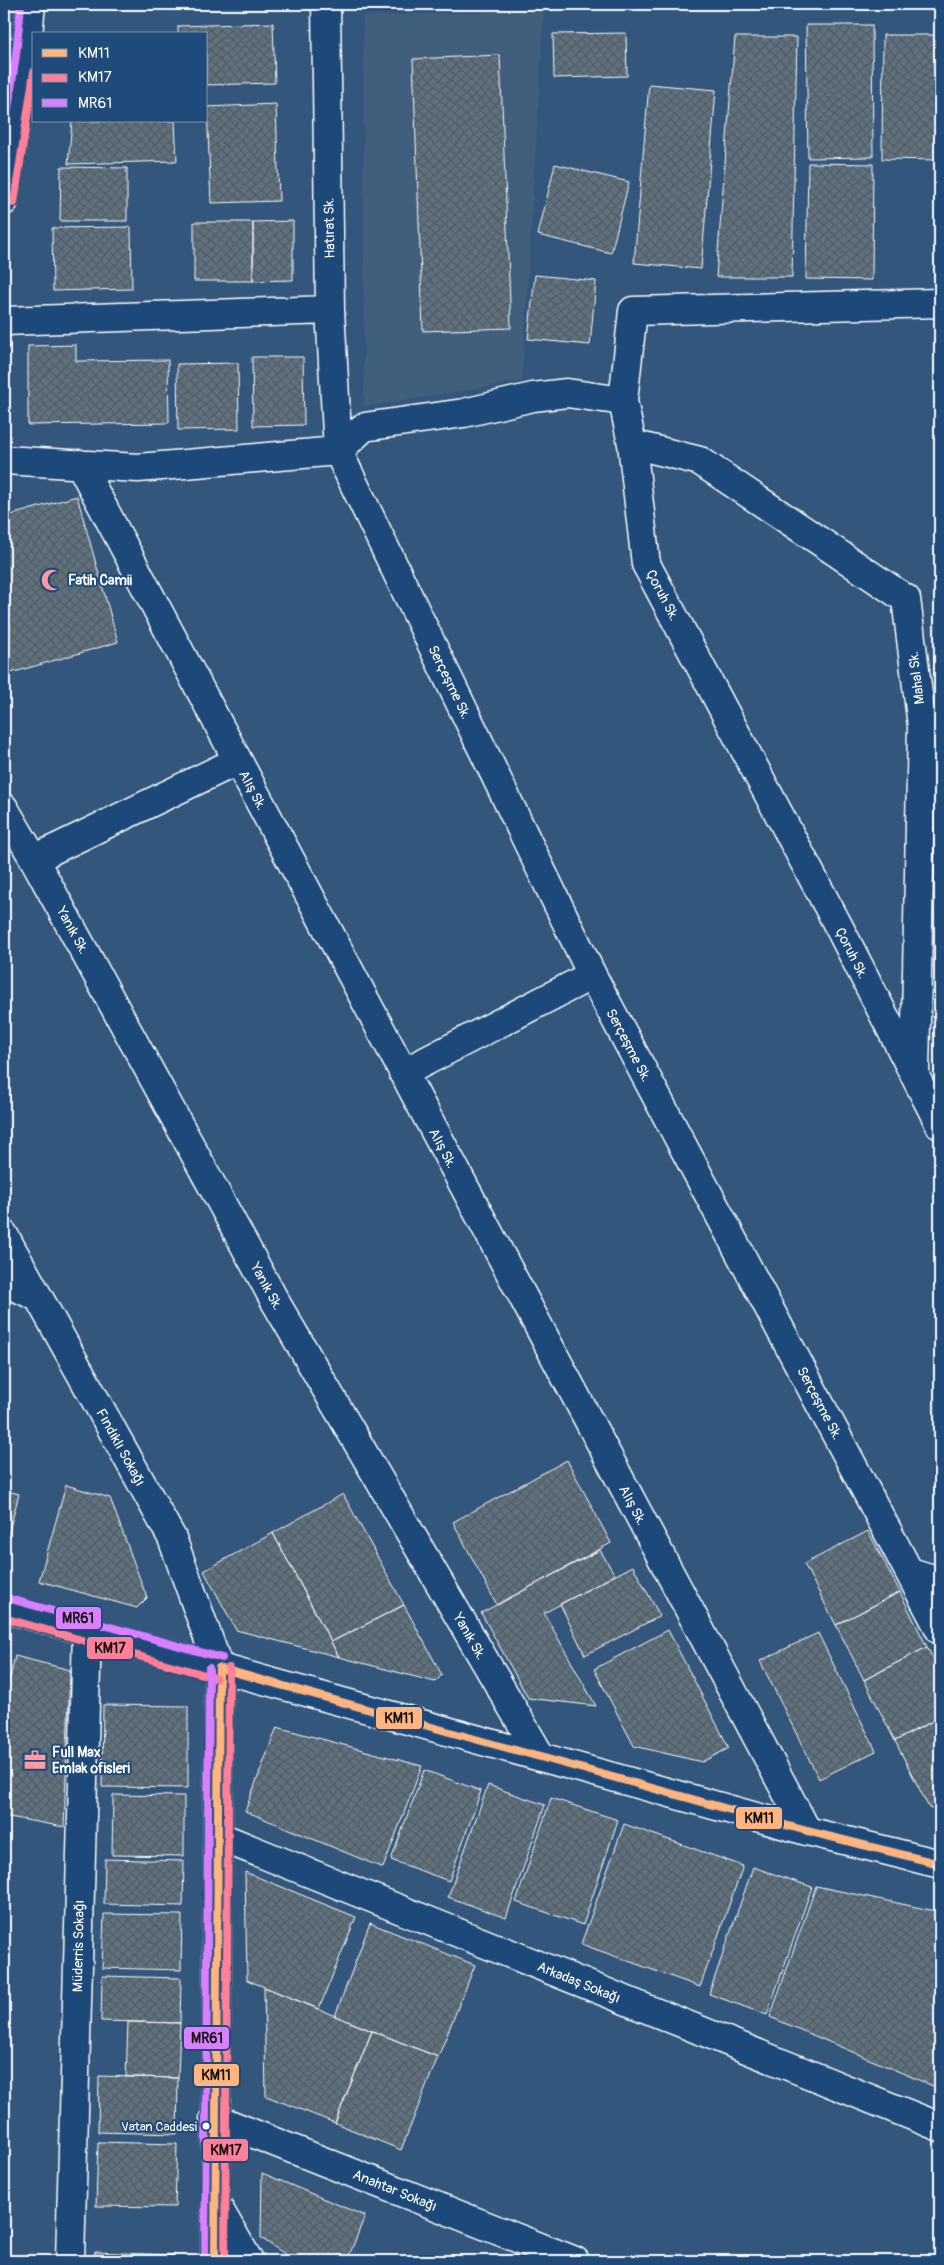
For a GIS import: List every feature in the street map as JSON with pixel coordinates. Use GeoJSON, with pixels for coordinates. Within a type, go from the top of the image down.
{"type":"FeatureCollection","features":[{"type":"Feature","properties":{"kind":"street"},"geometry":{"type":"LineString","coordinates":[[4,201],[15,53],[31,4]]}},
{"type":"Feature","properties":{"kind":"street","name":"Hatırat Sk."},"geometry":{"type":"LineString","coordinates":[[326,4],[330,310],[338,451]]}},
{"type":"Feature","properties":{"kind":"street","name":"Çoruh Sk."},"geometry":{"type":"LineString","coordinates":[[940,303],[633,311],[623,401],[632,444],[646,564],[845,938],[940,1125]]}},
{"type":"Feature","properties":{"kind":"street"},"geometry":{"type":"LineString","coordinates":[[4,321],[330,310]]}},
{"type":"Feature","properties":{"kind":"street"},"geometry":{"type":"LineString","coordinates":[[4,460],[138,468],[338,451],[364,427],[464,413],[566,393],[623,401]]}},
{"type":"Feature","properties":{"kind":"street","name":"Mahal Sk."},"geometry":{"type":"LineString","coordinates":[[632,444],[700,461],[906,599],[922,726],[915,1076]]}},
{"type":"Feature","properties":{"kind":"street","name":"Serçeşme Sk."},"geometry":{"type":"LineString","coordinates":[[338,451],[592,975],[940,1630]]}},
{"type":"Feature","properties":{"kind":"street","name":"Alış Sk."},"geometry":{"type":"LineString","coordinates":[[80,464],[807,1831]]}},
{"type":"Feature","properties":{"kind":"street"},"geometry":{"type":"LineString","coordinates":[[34,859],[237,761]]}},
{"type":"Feature","properties":{"kind":"street","name":"Yanık Sk."},"geometry":{"type":"LineString","coordinates":[[4,808],[34,859],[280,1309],[541,1757]]}},
{"type":"Feature","properties":{"kind":"street"},"geometry":{"type":"LineString","coordinates":[[403,1073],[592,975]]}},
{"type":"Feature","properties":{"kind":"street","name":"Fındıklı Sokağı"},"geometry":{"type":"LineString","coordinates":[[4,1235],[172,1538],[219,1668]]}},
{"type":"Feature","properties":{"kind":"street"},"geometry":{"type":"LineString","coordinates":[[4,1282],[38,1297]]}},
{"type":"Feature","properties":{"kind":"street"},"geometry":{"type":"LineString","coordinates":[[910,1572],[940,1581]]}},
{"type":"Feature","properties":{"kind":"street"},"geometry":{"type":"LineString","coordinates":[[4,1608],[807,1831],[940,1864]]}},
{"type":"Feature","properties":{"kind":"street","name":"Müderris Sokağı"},"geometry":{"type":"LineString","coordinates":[[70,2261],[87,1631]]}},
{"type":"Feature","properties":{"kind":"street"},"geometry":{"type":"LineString","coordinates":[[214,2261],[216,2204],[214,2118],[219,1668]]}},
{"type":"Feature","properties":{"kind":"street","name":"Arkadaş Sokağı"},"geometry":{"type":"LineString","coordinates":[[218,1836],[940,2127]]}},
{"type":"Feature","properties":{"kind":"street","name":"Anahtar Sokağı"},"geometry":{"type":"LineString","coordinates":[[214,2118],[575,2261]]}},
{"type":"Feature","properties":{"kind":"street"},"geometry":{"type":"LineString","coordinates":[[216,2204],[249,2261]]}},
{"type":"Feature","properties":{"kind":"shaded area"},"geometry":{"type":"Polygon","coordinates":[[[544,10],[522,381],[364,407],[363,16],[544,10]]]}},
{"type":"Feature","properties":{"kind":"building"},"geometry":{"type":"Polygon","coordinates":[[[273,23],[275,83],[208,85],[208,32],[178,32],[178,26],[273,23]]]}},
{"type":"Feature","properties":{"kind":"building"},"geometry":{"type":"Polygon","coordinates":[[[806,25],[872,25],[873,157],[808,158],[806,25]]]}},
{"type":"Feature","properties":{"kind":"building"},"geometry":{"type":"Polygon","coordinates":[[[626,33],[627,76],[554,78],[553,34],[626,33]]]}},
{"type":"Feature","properties":{"kind":"building"},"geometry":{"type":"Polygon","coordinates":[[[883,35],[940,35],[940,160],[882,159],[883,35]]]}},
{"type":"Feature","properties":{"kind":"building"},"geometry":{"type":"Polygon","coordinates":[[[735,37],[797,37],[792,277],[716,277],[735,37]]]}},
{"type":"Feature","properties":{"kind":"building"},"geometry":{"type":"Polygon","coordinates":[[[500,55],[511,328],[423,331],[413,59],[500,55]]]}},
{"type":"Feature","properties":{"kind":"building"},"geometry":{"type":"Polygon","coordinates":[[[649,84],[716,90],[701,269],[634,263],[649,84]]]}},
{"type":"Feature","properties":{"kind":"building"},"geometry":{"type":"Polygon","coordinates":[[[276,104],[279,201],[211,203],[208,107],[276,104]]]}},
{"type":"Feature","properties":{"kind":"building"},"geometry":{"type":"Polygon","coordinates":[[[72,122],[175,122],[177,161],[68,164],[72,122]]]}},
{"type":"Feature","properties":{"kind":"building"},"geometry":{"type":"Polygon","coordinates":[[[808,163],[873,164],[872,280],[806,279],[808,163]]]}},
{"type":"Feature","properties":{"kind":"building"},"geometry":{"type":"Polygon","coordinates":[[[555,164],[629,182],[611,253],[538,235],[555,164]]]}},
{"type":"Feature","properties":{"kind":"building"},"geometry":{"type":"Polygon","coordinates":[[[61,167],[127,168],[127,221],[60,221],[61,167]]]}},
{"type":"Feature","properties":{"kind":"building"},"geometry":{"type":"Polygon","coordinates":[[[293,221],[293,280],[253,281],[253,222],[293,221]]]}},
{"type":"Feature","properties":{"kind":"building"},"geometry":{"type":"Polygon","coordinates":[[[194,222],[253,222],[253,281],[194,281],[194,222]]]}},
{"type":"Feature","properties":{"kind":"building"},"geometry":{"type":"Polygon","coordinates":[[[131,227],[132,289],[53,291],[52,228],[131,227]]]}},
{"type":"Feature","properties":{"kind":"building"},"geometry":{"type":"Polygon","coordinates":[[[535,275],[596,281],[590,345],[528,339],[535,275]]]}},
{"type":"Feature","properties":{"kind":"building"},"geometry":{"type":"Polygon","coordinates":[[[76,345],[76,361],[168,360],[169,423],[28,425],[28,346],[76,345]]]}},
{"type":"Feature","properties":{"kind":"building"},"geometry":{"type":"Polygon","coordinates":[[[252,357],[303,357],[304,425],[253,426],[252,357]]]}},
{"type":"Feature","properties":{"kind":"building"},"geometry":{"type":"Polygon","coordinates":[[[238,363],[239,429],[178,430],[177,364],[238,363]]]}},
{"type":"Feature","properties":{"kind":"building","name":"Fatih Camii"},"geometry":{"type":"Polygon","coordinates":[[[77,496],[118,642],[4,675],[4,517],[77,496]]]}},
{"type":"Feature","properties":{"kind":"building"},"geometry":{"type":"Polygon","coordinates":[[[567,1460],[611,1543],[497,1605],[453,1522],[567,1460]]]}},
{"type":"Feature","properties":{"kind":"building"},"geometry":{"type":"Polygon","coordinates":[[[66,1485],[110,1498],[147,1598],[137,1608],[39,1581],[66,1485]]]}},
{"type":"Feature","properties":{"kind":"building"},"geometry":{"type":"Polygon","coordinates":[[[4,1490],[19,1494],[4,1550],[4,1490]]]}},
{"type":"Feature","properties":{"kind":"building"},"geometry":{"type":"Polygon","coordinates":[[[343,1494],[404,1605],[331,1642],[273,1533],[343,1494]]]}},
{"type":"Feature","properties":{"kind":"building"},"geometry":{"type":"Polygon","coordinates":[[[868,1531],[900,1592],[836,1625],[804,1564],[868,1531]]]}},
{"type":"Feature","properties":{"kind":"building"},"geometry":{"type":"Polygon","coordinates":[[[273,1533],[339,1657],[236,1630],[204,1571],[273,1533]]]}},
{"type":"Feature","properties":{"kind":"building"},"geometry":{"type":"Polygon","coordinates":[[[600,1550],[615,1575],[544,1613],[596,1706],[528,1698],[481,1613],[600,1550]]]}},
{"type":"Feature","properties":{"kind":"building"},"geometry":{"type":"Polygon","coordinates":[[[633,1566],[660,1616],[585,1655],[560,1604],[633,1566]]]}},
{"type":"Feature","properties":{"kind":"building"},"geometry":{"type":"Polygon","coordinates":[[[900,1592],[927,1647],[864,1680],[836,1625],[900,1592]]]}},
{"type":"Feature","properties":{"kind":"building"},"geometry":{"type":"Polygon","coordinates":[[[404,1605],[442,1675],[435,1682],[339,1657],[331,1642],[404,1605]]]}},
{"type":"Feature","properties":{"kind":"building"},"geometry":{"type":"Polygon","coordinates":[[[668,1630],[729,1748],[702,1762],[634,1746],[594,1669],[668,1630]]]}},
{"type":"Feature","properties":{"kind":"building"},"geometry":{"type":"Polygon","coordinates":[[[818,1633],[876,1751],[819,1779],[760,1661],[818,1633]]]}},
{"type":"Feature","properties":{"kind":"building"},"geometry":{"type":"Polygon","coordinates":[[[927,1647],[940,1672],[940,1717],[895,1741],[864,1680],[927,1647]]]}},
{"type":"Feature","properties":{"kind":"building","name":"Full Max Emlak ofisleri"},"geometry":{"type":"Polygon","coordinates":[[[15,1656],[70,1670],[64,1827],[4,1816],[4,1704],[15,1656]]]}},
{"type":"Feature","properties":{"kind":"building"},"geometry":{"type":"Polygon","coordinates":[[[103,1705],[188,1706],[188,1788],[102,1787],[103,1705]]]}},
{"type":"Feature","properties":{"kind":"building"},"geometry":{"type":"Polygon","coordinates":[[[940,1717],[940,1812],[929,1808],[895,1741],[940,1717]]]}},
{"type":"Feature","properties":{"kind":"building"},"geometry":{"type":"Polygon","coordinates":[[[277,1727],[422,1766],[383,1868],[245,1811],[277,1727]]]}},
{"type":"Feature","properties":{"kind":"building"},"geometry":{"type":"Polygon","coordinates":[[[424,1770],[481,1791],[449,1881],[391,1860],[424,1770]]]}},
{"type":"Feature","properties":{"kind":"building"},"geometry":{"type":"Polygon","coordinates":[[[488,1785],[545,1805],[506,1918],[448,1897],[488,1785]]]}},
{"type":"Feature","properties":{"kind":"building"},"geometry":{"type":"Polygon","coordinates":[[[113,1795],[184,1796],[184,1856],[112,1855],[113,1795]]]}},
{"type":"Feature","properties":{"kind":"building"},"geometry":{"type":"Polygon","coordinates":[[[551,1798],[618,1820],[583,1925],[516,1902],[551,1798]]]}},
{"type":"Feature","properties":{"kind":"building"},"geometry":{"type":"Polygon","coordinates":[[[624,1824],[743,1866],[700,1987],[581,1944],[624,1824]]]}},
{"type":"Feature","properties":{"kind":"building"},"geometry":{"type":"Polygon","coordinates":[[[105,1859],[184,1861],[183,1906],[104,1904],[105,1859]]]}},
{"type":"Feature","properties":{"kind":"building"},"geometry":{"type":"Polygon","coordinates":[[[753,1867],[812,1887],[767,2015],[709,1994],[753,1867]]]}},
{"type":"Feature","properties":{"kind":"building"},"geometry":{"type":"Polygon","coordinates":[[[245,1872],[356,1917],[319,2009],[247,1980],[245,1872]]]}},
{"type":"Feature","properties":{"kind":"building"},"geometry":{"type":"Polygon","coordinates":[[[816,1886],[940,1912],[940,2089],[770,2017],[816,1886]]]}},
{"type":"Feature","properties":{"kind":"building"},"geometry":{"type":"Polygon","coordinates":[[[104,1914],[182,1915],[181,1970],[102,1968],[104,1914]]]}},
{"type":"Feature","properties":{"kind":"building"},"geometry":{"type":"Polygon","coordinates":[[[370,1923],[475,1965],[438,2057],[335,2016],[370,1923]]]}},
{"type":"Feature","properties":{"kind":"building"},"geometry":{"type":"Polygon","coordinates":[[[102,1976],[181,1978],[180,2023],[101,2021],[102,1976]]]}},
{"type":"Feature","properties":{"kind":"building"},"geometry":{"type":"Polygon","coordinates":[[[264,1987],[372,2031],[335,2123],[266,2096],[264,1987]]]}},
{"type":"Feature","properties":{"kind":"building"},"geometry":{"type":"Polygon","coordinates":[[[128,2022],[180,2023],[178,2078],[126,2077],[128,2022]]]}},
{"type":"Feature","properties":{"kind":"building"},"geometry":{"type":"Polygon","coordinates":[[[372,2031],[438,2057],[401,2150],[335,2123],[372,2031]]]}},
{"type":"Feature","properties":{"kind":"building"},"geometry":{"type":"Polygon","coordinates":[[[99,2076],[178,2078],[177,2134],[98,2132],[99,2076]]]}},
{"type":"Feature","properties":{"kind":"building"},"geometry":{"type":"Polygon","coordinates":[[[98,2142],[177,2144],[175,2207],[96,2206],[98,2142]]]}},
{"type":"Feature","properties":{"kind":"building"},"geometry":{"type":"Polygon","coordinates":[[[262,2173],[365,2216],[347,2261],[295,2261],[261,2238],[262,2173]]]}},
{"type":"Feature","properties":{"kind":"building"},"geometry":{"type":"Polygon","coordinates":[[[95,2252],[174,2255],[174,2261],[94,2261],[95,2252]]]}},
{"type":"Feature","properties":{"kind":"transit line","name":"MR61"},"geometry":{"type":"LineString","coordinates":[[4,136],[16,55],[21,4]]}},
{"type":"Feature","properties":{"kind":"transit line","name":"KM17"},"geometry":{"type":"LineString","coordinates":[[14,203],[32,85]]}},
{"type":"Feature","properties":{"kind":"transit line","name":"MR61"},"geometry":{"type":"LineString","coordinates":[[7,1598],[222,1658]]}},
{"type":"Feature","properties":{"kind":"transit line","name":"KM17"},"geometry":{"type":"LineString","coordinates":[[4,1618],[216,1678]]}},
{"type":"Feature","properties":{"kind":"transit line","name":"MR61"},"geometry":{"type":"LineString","coordinates":[[205,2261],[209,1668]]}},
{"type":"Feature","properties":{"kind":"transit line","name":"KM11"},"geometry":{"type":"LineString","coordinates":[[219,1668],[807,1831],[940,1864]]}},
{"type":"Feature","properties":{"kind":"transit line","name":"KM11"},"geometry":{"type":"LineString","coordinates":[[215,2261],[219,1668]]}},
{"type":"Feature","properties":{"kind":"transit line","name":"KM17"},"geometry":{"type":"LineString","coordinates":[[225,2261],[229,1668]]}},
{"type":"Feature","properties":{"kind":"place","name":"Fatih Camii"},"geometry":{"type":"Point","coordinates":[52,580]}},
{"type":"Feature","properties":{"kind":"place","name":"Full Max Emlak ofisleri"},"geometry":{"type":"Point","coordinates":[35,1760]}},
{"type":"Feature","properties":{"kind":"place","name":"Vatan Caddesi"},"geometry":{"type":"Point","coordinates":[206,2126]}}]}
